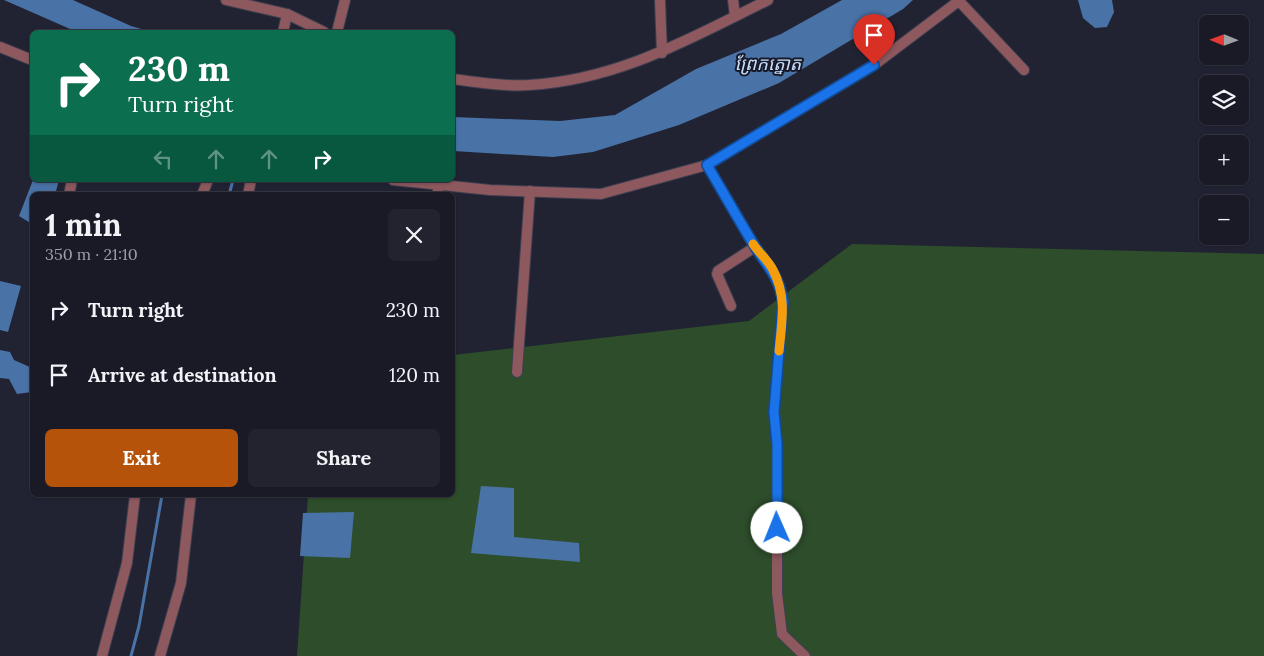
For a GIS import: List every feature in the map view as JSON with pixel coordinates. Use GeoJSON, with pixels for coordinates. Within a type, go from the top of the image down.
{"type":"FeatureCollection","features":[{"type":"Feature","properties":{"kind":"street"},"geometry":{"type":"LineString","coordinates":[[226,0],[286,14],[320,30]]}},
{"type":"Feature","properties":{"kind":"street"},"geometry":{"type":"LineString","coordinates":[[338,30],[345,0]]}},
{"type":"Feature","properties":{"kind":"street"},"geometry":{"type":"LineString","coordinates":[[660,0],[662,53]]}},
{"type":"Feature","properties":{"kind":"street"},"geometry":{"type":"LineString","coordinates":[[733,0],[735,16]]}},
{"type":"Feature","properties":{"kind":"street"},"geometry":{"type":"LineString","coordinates":[[455,79],[528,85],[617,70],[662,53],[768,0]]}},
{"type":"Feature","properties":{"kind":"street"},"geometry":{"type":"LineString","coordinates":[[403,182],[438,190],[601,194],[707,165],[874,65],[959,1],[1024,70]]}},
{"type":"Feature","properties":{"kind":"street"},"geometry":{"type":"LineString","coordinates":[[283,30],[286,14]]}},
{"type":"Feature","properties":{"kind":"street"},"geometry":{"type":"LineString","coordinates":[[0,47],[30,59]]}},
{"type":"Feature","properties":{"kind":"street"},"geometry":{"type":"LineString","coordinates":[[707,165],[755,247],[772,268],[781,288],[783,302],[774,412],[777,444],[777,593],[782,634],[805,656]]}},
{"type":"Feature","properties":{"kind":"street"},"geometry":{"type":"LineString","coordinates":[[517,372],[530,191]]}},
{"type":"Feature","properties":{"kind":"street"},"geometry":{"type":"LineString","coordinates":[[731,306],[717,274],[718,271],[755,247]]}},
{"type":"Feature","properties":{"kind":"street"},"geometry":{"type":"LineString","coordinates":[[102,656],[127,563],[135,497]]}},
{"type":"Feature","properties":{"kind":"street"},"geometry":{"type":"LineString","coordinates":[[160,656],[181,583],[191,497]]}},
{"type":"Feature","properties":{"kind":"green space"},"geometry":{"type":"Polygon","coordinates":[[[852,244],[1264,254],[1264,656],[297,656],[308,497],[455,497],[455,355],[749,321],[852,244]]]}},
{"type":"Feature","properties":{"kind":"water"},"geometry":{"type":"Polygon","coordinates":[[[4,0],[73,0],[131,26],[145,30],[72,30],[4,0]]]}},
{"type":"Feature","properties":{"kind":"water","name":"ព្រែកត្នោត"},"geometry":{"type":"Polygon","coordinates":[[[842,0],[913,0],[903,9],[779,83],[679,125],[593,152],[553,157],[455,151],[455,117],[560,121],[615,115],[696,69],[781,34],[842,0]]]}},
{"type":"Feature","properties":{"kind":"water"},"geometry":{"type":"Polygon","coordinates":[[[1078,0],[1112,0],[1114,12],[1107,27],[1095,28],[1083,18],[1078,0]]]}},
{"type":"Feature","properties":{"kind":"water"},"geometry":{"type":"Polygon","coordinates":[[[32,182],[58,182],[56,192],[30,192],[30,223],[19,216],[32,182]]]}},
{"type":"Feature","properties":{"kind":"water"},"geometry":{"type":"Polygon","coordinates":[[[0,281],[21,286],[8,332],[0,330],[0,281]]]}},
{"type":"Feature","properties":{"kind":"water"},"geometry":{"type":"Polygon","coordinates":[[[0,350],[10,352],[14,360],[30,367],[30,392],[17,394],[9,379],[0,378],[0,350]]]}},
{"type":"Feature","properties":{"kind":"water"},"geometry":{"type":"Polygon","coordinates":[[[481,486],[514,488],[514,537],[579,543],[580,562],[471,553],[481,486]]]}},
{"type":"Feature","properties":{"kind":"water"},"geometry":{"type":"Polygon","coordinates":[[[354,512],[350,558],[300,556],[303,513],[354,512]]]}},
{"type":"Feature","properties":{"kind":"waterway"},"geometry":{"type":"LineString","coordinates":[[230,192],[232,182]]}},
{"type":"Feature","properties":{"kind":"waterway"},"geometry":{"type":"LineString","coordinates":[[131,656],[139,626],[162,497]]}},
{"type":"Feature","properties":{"kind":"slow traffic"},"geometry":{"type":"LineString","coordinates":[[753,244],[772,268],[781,288],[783,302],[779,351]]}},
{"type":"Feature","properties":{"kind":"route"},"geometry":{"type":"LineString","coordinates":[[777,528],[777,444],[774,412],[782,328],[783,302],[781,288],[772,268],[755,247],[707,165],[874,65]]}}]}
